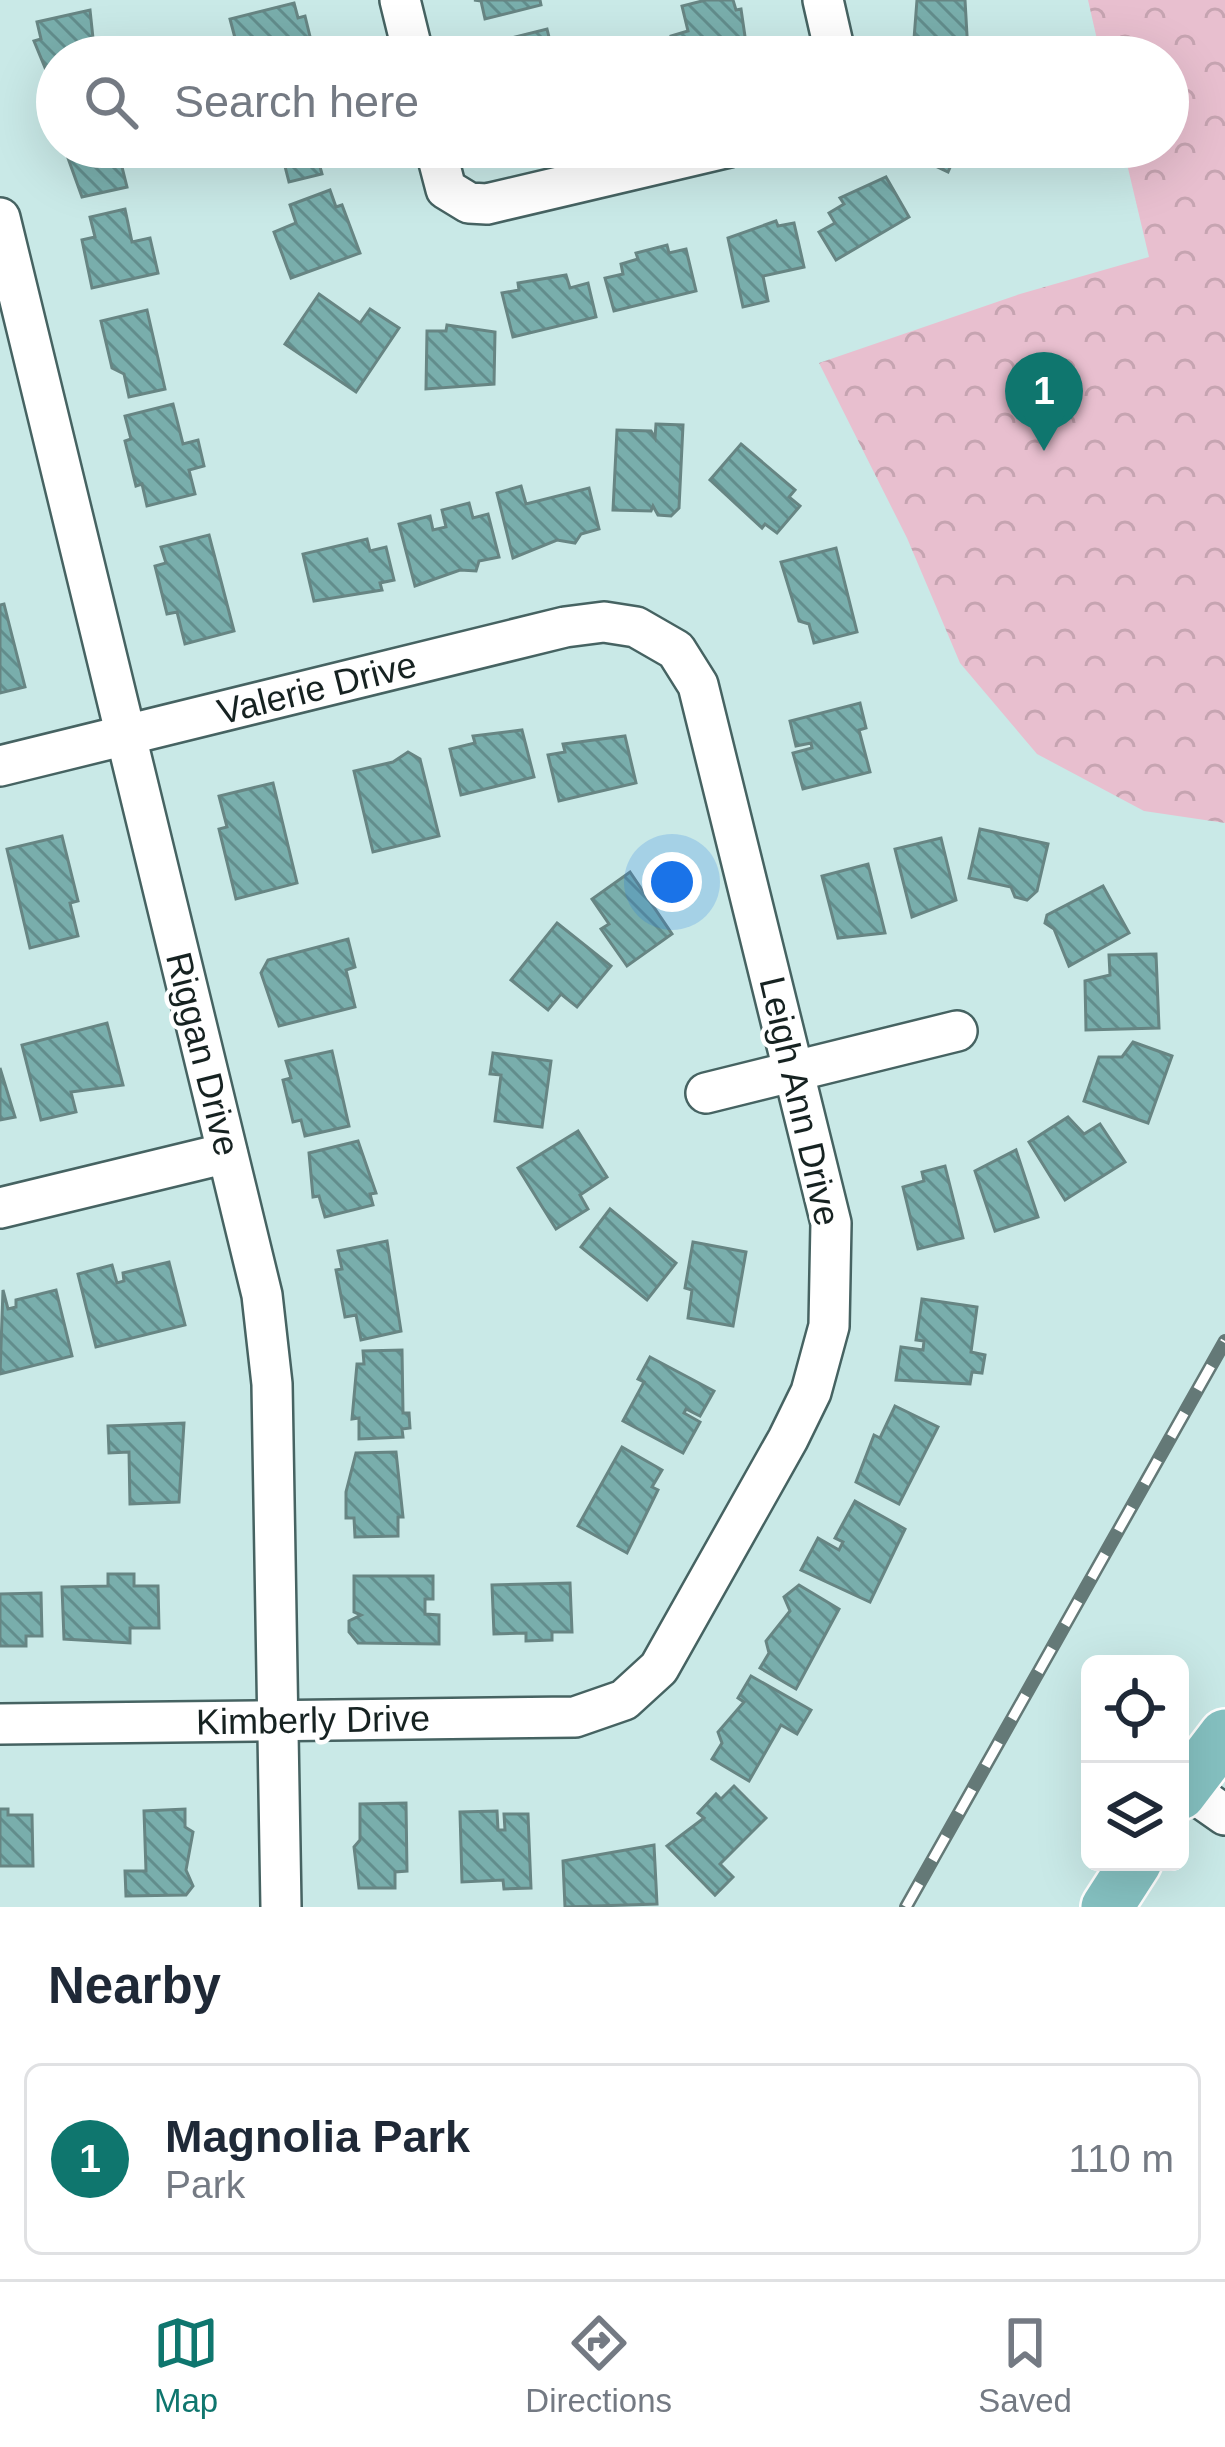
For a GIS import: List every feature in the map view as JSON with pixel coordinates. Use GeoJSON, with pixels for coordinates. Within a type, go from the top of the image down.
{"type":"FeatureCollection","features":[{"type":"Feature","properties":{"kind":"main road"},"geometry":{"type":"LineString","coordinates":[[1196,1799],[1225,1735]]}},
{"type":"Feature","properties":{"kind":"main road"},"geometry":{"type":"LineString","coordinates":[[1107,1907],[1130,1871]]}},
{"type":"Feature","properties":{"kind":"street"},"geometry":{"type":"LineString","coordinates":[[400,0],[409,36]]}},
{"type":"Feature","properties":{"kind":"street"},"geometry":{"type":"LineString","coordinates":[[823,0],[831,36]]}},
{"type":"Feature","properties":{"kind":"street"},"geometry":{"type":"LineString","coordinates":[[440,168],[446,189],[469,203],[487,204],[640,168]]}},
{"type":"Feature","properties":{"kind":"street","name":"Riggan Drive"},"geometry":{"type":"LineString","coordinates":[[0,218],[12,321],[227,1153],[269,1343],[280,1907]]}},
{"type":"Feature","properties":{"kind":"street","name":"Valerie Drive"},"geometry":{"type":"LineString","coordinates":[[0,766],[565,627],[604,622],[636,627]]}},
{"type":"Feature","properties":{"kind":"street","name":"Leigh Ann Drive"},"geometry":{"type":"LineString","coordinates":[[624,1700],[659,1668],[788,1439],[822,1359],[834,1268],[831,1223],[698,685],[676,650],[636,627]]}},
{"type":"Feature","properties":{"kind":"street"},"geometry":{"type":"LineString","coordinates":[[706,1093],[957,1031]]}},
{"type":"Feature","properties":{"kind":"street"},"geometry":{"type":"LineString","coordinates":[[0,1208],[227,1153]]}},
{"type":"Feature","properties":{"kind":"street","name":"Kimberly Drive"},"geometry":{"type":"LineString","coordinates":[[0,1724],[575,1717],[624,1700]]}},
{"type":"Feature","properties":{"kind":"green space"},"geometry":{"type":"Polygon","coordinates":[[[1088,0],[1225,0],[1225,823],[1144,811],[1037,754],[960,663],[907,538],[819,363],[1020,294],[1149,257],[1128,168],[1189,168],[1189,36],[1096,36],[1088,0]]]}},
{"type":"Feature","properties":{"kind":"building"},"geometry":{"type":"Polygon","coordinates":[[[474,0],[540,0],[541,5],[485,19],[481,1],[474,0]]]}},
{"type":"Feature","properties":{"kind":"building"},"geometry":{"type":"Polygon","coordinates":[[[733,0],[736,10],[741,9],[745,36],[671,36],[688,31],[682,6],[733,0]]]}},
{"type":"Feature","properties":{"kind":"building"},"geometry":{"type":"Polygon","coordinates":[[[917,0],[965,0],[967,36],[914,36],[917,0]]]}},
{"type":"Feature","properties":{"kind":"building"},"geometry":{"type":"Polygon","coordinates":[[[294,3],[298,18],[305,16],[310,36],[234,36],[230,19],[294,3]]]}},
{"type":"Feature","properties":{"kind":"building"},"geometry":{"type":"Polygon","coordinates":[[[90,10],[93,36],[40,36],[37,22],[90,10]]]}},
{"type":"Feature","properties":{"kind":"building"},"geometry":{"type":"Polygon","coordinates":[[[547,29],[549,36],[519,36],[547,29]]]}},
{"type":"Feature","properties":{"kind":"building"},"geometry":{"type":"Polygon","coordinates":[[[72,168],[122,168],[127,187],[82,197],[72,168]]]}},
{"type":"Feature","properties":{"kind":"building"},"geometry":{"type":"Polygon","coordinates":[[[285,168],[320,168],[322,174],[289,182],[285,168]]]}},
{"type":"Feature","properties":{"kind":"building"},"geometry":{"type":"Polygon","coordinates":[[[886,177],[909,217],[836,260],[819,232],[835,223],[829,213],[844,204],[840,198],[886,177]]]}},
{"type":"Feature","properties":{"kind":"building"},"geometry":{"type":"Polygon","coordinates":[[[330,190],[336,207],[342,205],[360,253],[291,278],[274,232],[296,223],[290,205],[330,190]]]}},
{"type":"Feature","properties":{"kind":"building"},"geometry":{"type":"Polygon","coordinates":[[[125,209],[132,242],[150,238],[158,273],[92,288],[82,240],[95,237],[90,217],[125,209]]]}},
{"type":"Feature","properties":{"kind":"building"},"geometry":{"type":"Polygon","coordinates":[[[776,221],[778,226],[794,223],[804,267],[763,276],[768,301],[743,307],[728,238],[776,221]]]}},
{"type":"Feature","properties":{"kind":"building"},"geometry":{"type":"Polygon","coordinates":[[[667,245],[669,253],[686,249],[696,291],[614,311],[605,278],[623,274],[621,264],[638,259],[636,253],[667,245]]]}},
{"type":"Feature","properties":{"kind":"building"},"geometry":{"type":"Polygon","coordinates":[[[566,275],[570,288],[588,283],[596,317],[513,337],[502,293],[519,290],[518,283],[566,275]]]}},
{"type":"Feature","properties":{"kind":"building"},"geometry":{"type":"Polygon","coordinates":[[[319,294],[360,323],[370,309],[399,328],[356,392],[285,344],[319,294]]]}},
{"type":"Feature","properties":{"kind":"building"},"geometry":{"type":"Polygon","coordinates":[[[147,310],[165,389],[129,397],[124,374],[112,368],[101,321],[147,310]]]}},
{"type":"Feature","properties":{"kind":"building"},"geometry":{"type":"Polygon","coordinates":[[[447,325],[495,332],[494,384],[426,389],[427,331],[446,331],[447,325]]]}},
{"type":"Feature","properties":{"kind":"building"},"geometry":{"type":"Polygon","coordinates":[[[173,404],[183,444],[198,440],[204,466],[189,470],[195,494],[147,506],[142,484],[136,486],[125,441],[131,439],[125,416],[173,404]]]}},
{"type":"Feature","properties":{"kind":"building"},"geometry":{"type":"Polygon","coordinates":[[[656,424],[683,425],[679,508],[671,516],[658,515],[653,506],[651,511],[613,510],[617,430],[651,431],[655,438],[656,424]]]}},
{"type":"Feature","properties":{"kind":"building"},"geometry":{"type":"Polygon","coordinates":[[[741,444],[795,490],[789,497],[800,506],[777,533],[765,524],[762,528],[710,480],[741,444]]]}},
{"type":"Feature","properties":{"kind":"building"},"geometry":{"type":"Polygon","coordinates":[[[521,486],[526,504],[589,488],[599,529],[581,534],[575,543],[557,540],[513,558],[497,493],[521,486]]]}},
{"type":"Feature","properties":{"kind":"building"},"geometry":{"type":"Polygon","coordinates":[[[469,503],[473,518],[488,514],[499,557],[479,561],[476,571],[460,570],[415,586],[399,524],[430,516],[433,530],[446,527],[442,510],[469,503]]]}},
{"type":"Feature","properties":{"kind":"building"},"geometry":{"type":"Polygon","coordinates":[[[209,535],[234,631],[185,644],[177,612],[167,614],[155,566],[166,563],[161,547],[209,535]]]}},
{"type":"Feature","properties":{"kind":"building"},"geometry":{"type":"Polygon","coordinates":[[[367,539],[370,551],[386,547],[394,580],[380,583],[382,590],[314,601],[303,554],[367,539]]]}},
{"type":"Feature","properties":{"kind":"building"},"geometry":{"type":"Polygon","coordinates":[[[836,548],[857,632],[814,643],[809,624],[799,621],[781,562],[836,548]]]}},
{"type":"Feature","properties":{"kind":"building"},"geometry":{"type":"Polygon","coordinates":[[[4,604],[25,687],[0,693],[0,605],[4,604]]]}},
{"type":"Feature","properties":{"kind":"building"},"geometry":{"type":"Polygon","coordinates":[[[860,703],[866,728],[859,730],[870,772],[803,789],[793,753],[812,748],[811,743],[796,746],[790,721],[860,703]]]}},
{"type":"Feature","properties":{"kind":"building"},"geometry":{"type":"Polygon","coordinates":[[[522,730],[534,777],[461,795],[450,749],[475,743],[473,736],[522,730]]]}},
{"type":"Feature","properties":{"kind":"building"},"geometry":{"type":"Polygon","coordinates":[[[625,736],[636,783],[559,801],[548,755],[565,752],[563,744],[625,736]]]}},
{"type":"Feature","properties":{"kind":"building"},"geometry":{"type":"Polygon","coordinates":[[[408,752],[420,759],[439,836],[373,852],[354,771],[393,762],[408,752]]]}},
{"type":"Feature","properties":{"kind":"building"},"geometry":{"type":"Polygon","coordinates":[[[273,783],[297,883],[236,899],[219,829],[227,827],[219,796],[273,783]]]}},
{"type":"Feature","properties":{"kind":"building"},"geometry":{"type":"Polygon","coordinates":[[[980,829],[1048,844],[1037,891],[1027,900],[1015,897],[1011,887],[969,878],[980,829]]]}},
{"type":"Feature","properties":{"kind":"building"},"geometry":{"type":"Polygon","coordinates":[[[62,836],[78,901],[70,903],[78,936],[30,948],[7,849],[62,836]]]}},
{"type":"Feature","properties":{"kind":"building"},"geometry":{"type":"Polygon","coordinates":[[[941,838],[956,900],[912,917],[895,849],[941,838]]]}},
{"type":"Feature","properties":{"kind":"building"},"geometry":{"type":"Polygon","coordinates":[[[868,864],[885,933],[838,938],[822,876],[868,864]]]}},
{"type":"Feature","properties":{"kind":"building"},"geometry":{"type":"Polygon","coordinates":[[[630,872],[672,934],[627,966],[601,929],[609,924],[592,899],[630,872]]]}},
{"type":"Feature","properties":{"kind":"building"},"geometry":{"type":"Polygon","coordinates":[[[1103,886],[1129,933],[1069,966],[1054,929],[1045,923],[1047,915],[1103,886]]]}},
{"type":"Feature","properties":{"kind":"building"},"geometry":{"type":"Polygon","coordinates":[[[557,923],[611,966],[577,1007],[561,994],[548,1010],[511,980],[557,923]]]}},
{"type":"Feature","properties":{"kind":"building"},"geometry":{"type":"Polygon","coordinates":[[[348,939],[355,967],[346,970],[355,1007],[279,1026],[261,973],[268,960],[348,939]]]}},
{"type":"Feature","properties":{"kind":"building"},"geometry":{"type":"Polygon","coordinates":[[[1156,954],[1159,1028],[1086,1030],[1085,981],[1110,975],[1109,955],[1156,954]]]}},
{"type":"Feature","properties":{"kind":"building"},"geometry":{"type":"Polygon","coordinates":[[[107,1023],[123,1085],[71,1092],[76,1112],[41,1120],[22,1045],[107,1023]]]}},
{"type":"Feature","properties":{"kind":"building"},"geometry":{"type":"Polygon","coordinates":[[[1133,1042],[1172,1056],[1148,1123],[1084,1101],[1099,1057],[1122,1057],[1133,1042]]]}},
{"type":"Feature","properties":{"kind":"building"},"geometry":{"type":"Polygon","coordinates":[[[332,1051],[349,1126],[305,1136],[301,1120],[293,1122],[283,1080],[291,1078],[286,1061],[332,1051]]]}},
{"type":"Feature","properties":{"kind":"building"},"geometry":{"type":"Polygon","coordinates":[[[493,1053],[551,1061],[542,1127],[495,1121],[501,1075],[490,1074],[493,1053]]]}},
{"type":"Feature","properties":{"kind":"building"},"geometry":{"type":"Polygon","coordinates":[[[0,1068],[15,1117],[0,1120],[0,1068]]]}},
{"type":"Feature","properties":{"kind":"building"},"geometry":{"type":"Polygon","coordinates":[[[1068,1117],[1084,1134],[1100,1124],[1125,1162],[1065,1200],[1029,1142],[1068,1117]]]}},
{"type":"Feature","properties":{"kind":"building"},"geometry":{"type":"Polygon","coordinates":[[[578,1131],[607,1177],[580,1195],[588,1209],[556,1229],[518,1168],[578,1131]]]}},
{"type":"Feature","properties":{"kind":"building"},"geometry":{"type":"Polygon","coordinates":[[[358,1141],[376,1193],[370,1194],[373,1205],[325,1217],[319,1196],[313,1197],[309,1153],[358,1141]]]}},
{"type":"Feature","properties":{"kind":"building"},"geometry":{"type":"Polygon","coordinates":[[[1016,1150],[1038,1217],[995,1231],[975,1171],[1016,1150]]]}},
{"type":"Feature","properties":{"kind":"building"},"geometry":{"type":"Polygon","coordinates":[[[945,1166],[963,1238],[918,1249],[903,1187],[924,1181],[922,1172],[945,1166]]]}},
{"type":"Feature","properties":{"kind":"building"},"geometry":{"type":"Polygon","coordinates":[[[610,1209],[676,1263],[647,1300],[581,1247],[610,1209]]]}},
{"type":"Feature","properties":{"kind":"building"},"geometry":{"type":"Polygon","coordinates":[[[387,1241],[401,1331],[361,1340],[356,1315],[345,1317],[336,1270],[342,1269],[338,1251],[387,1241]]]}},
{"type":"Feature","properties":{"kind":"building"},"geometry":{"type":"Polygon","coordinates":[[[693,1242],[746,1252],[733,1326],[688,1318],[692,1290],[685,1288],[693,1242]]]}},
{"type":"Feature","properties":{"kind":"building"},"geometry":{"type":"Polygon","coordinates":[[[169,1262],[185,1325],[96,1347],[78,1274],[112,1265],[117,1283],[124,1281],[123,1273],[169,1262]]]}},
{"type":"Feature","properties":{"kind":"building"},"geometry":{"type":"Polygon","coordinates":[[[3,1290],[8,1309],[16,1307],[16,1300],[56,1290],[72,1356],[0,1374],[3,1290]]]}},
{"type":"Feature","properties":{"kind":"building"},"geometry":{"type":"Polygon","coordinates":[[[922,1299],[977,1307],[971,1352],[985,1355],[982,1373],[972,1372],[970,1384],[896,1380],[901,1347],[923,1350],[924,1341],[916,1340],[922,1299]]]}},
{"type":"Feature","properties":{"kind":"building"},"geometry":{"type":"Polygon","coordinates":[[[402,1350],[403,1413],[409,1413],[410,1428],[402,1429],[403,1437],[359,1439],[359,1418],[352,1419],[357,1364],[364,1364],[363,1351],[402,1350]]]}},
{"type":"Feature","properties":{"kind":"building"},"geometry":{"type":"Polygon","coordinates":[[[650,1357],[714,1391],[700,1416],[686,1409],[684,1413],[700,1422],[683,1453],[623,1421],[644,1382],[638,1379],[650,1357]]]}},
{"type":"Feature","properties":{"kind":"building"},"geometry":{"type":"Polygon","coordinates":[[[895,1406],[938,1427],[899,1504],[856,1482],[874,1435],[880,1438],[895,1406]]]}},
{"type":"Feature","properties":{"kind":"building"},"geometry":{"type":"Polygon","coordinates":[[[184,1423],[179,1502],[130,1504],[129,1452],[109,1453],[108,1426],[184,1423]]]}},
{"type":"Feature","properties":{"kind":"building"},"geometry":{"type":"Polygon","coordinates":[[[622,1447],[662,1470],[652,1487],[658,1490],[627,1553],[578,1526],[622,1447]]]}},
{"type":"Feature","properties":{"kind":"building"},"geometry":{"type":"Polygon","coordinates":[[[396,1452],[403,1517],[398,1517],[398,1536],[355,1537],[354,1518],[346,1518],[346,1492],[356,1453],[396,1452]]]}},
{"type":"Feature","properties":{"kind":"building"},"geometry":{"type":"Polygon","coordinates":[[[855,1501],[905,1529],[870,1602],[801,1570],[818,1538],[839,1550],[843,1542],[835,1538],[855,1501]]]}},
{"type":"Feature","properties":{"kind":"building"},"geometry":{"type":"Polygon","coordinates":[[[108,1574],[134,1574],[134,1586],[158,1586],[159,1628],[130,1628],[130,1643],[64,1639],[62,1587],[108,1586],[108,1574]]]}},
{"type":"Feature","properties":{"kind":"building"},"geometry":{"type":"Polygon","coordinates":[[[354,1576],[433,1576],[433,1599],[425,1599],[425,1614],[439,1615],[439,1644],[358,1643],[349,1632],[349,1621],[361,1615],[354,1612],[354,1576]]]}},
{"type":"Feature","properties":{"kind":"building"},"geometry":{"type":"Polygon","coordinates":[[[570,1583],[572,1632],[552,1632],[552,1640],[526,1641],[526,1633],[494,1634],[492,1585],[570,1583]]]}},
{"type":"Feature","properties":{"kind":"building"},"geometry":{"type":"Polygon","coordinates":[[[799,1585],[839,1609],[796,1689],[760,1668],[769,1653],[766,1641],[790,1611],[784,1597],[799,1585]]]}},
{"type":"Feature","properties":{"kind":"building"},"geometry":{"type":"Polygon","coordinates":[[[41,1593],[42,1636],[26,1636],[26,1646],[0,1646],[0,1594],[41,1593]]]}},
{"type":"Feature","properties":{"kind":"building"},"geometry":{"type":"Polygon","coordinates":[[[751,1676],[811,1710],[797,1734],[781,1725],[749,1781],[712,1759],[722,1743],[718,1732],[744,1702],[738,1698],[751,1676]]]}},
{"type":"Feature","properties":{"kind":"building"},"geometry":{"type":"Polygon","coordinates":[[[734,1786],[766,1818],[720,1864],[733,1877],[715,1895],[667,1846],[704,1818],[698,1813],[716,1794],[721,1799],[734,1786]]]}},
{"type":"Feature","properties":{"kind":"building"},"geometry":{"type":"Polygon","coordinates":[[[406,1803],[407,1871],[395,1872],[395,1888],[359,1888],[354,1847],[360,1840],[360,1804],[406,1803]]]}},
{"type":"Feature","properties":{"kind":"building"},"geometry":{"type":"Polygon","coordinates":[[[0,1809],[8,1809],[8,1815],[32,1815],[33,1866],[0,1866],[0,1809]]]}},
{"type":"Feature","properties":{"kind":"building"},"geometry":{"type":"Polygon","coordinates":[[[185,1809],[185,1827],[193,1832],[186,1870],[193,1886],[186,1895],[126,1896],[125,1871],[146,1871],[144,1811],[185,1809]]]}},
{"type":"Feature","properties":{"kind":"building"},"geometry":{"type":"Polygon","coordinates":[[[497,1811],[498,1830],[505,1830],[504,1814],[528,1814],[531,1888],[504,1889],[503,1880],[462,1882],[460,1812],[497,1811]]]}},
{"type":"Feature","properties":{"kind":"building"},"geometry":{"type":"Polygon","coordinates":[[[654,1845],[657,1904],[565,1907],[563,1861],[654,1845]]]}},
{"type":"Feature","properties":{"kind":"railway"},"geometry":{"type":"LineString","coordinates":[[906,1907],[1225,1341]]}},
{"type":"Feature","properties":{"kind":"place","name":"Magnolia Park"},"geometry":{"type":"Point","coordinates":[1044,451]}}]}
